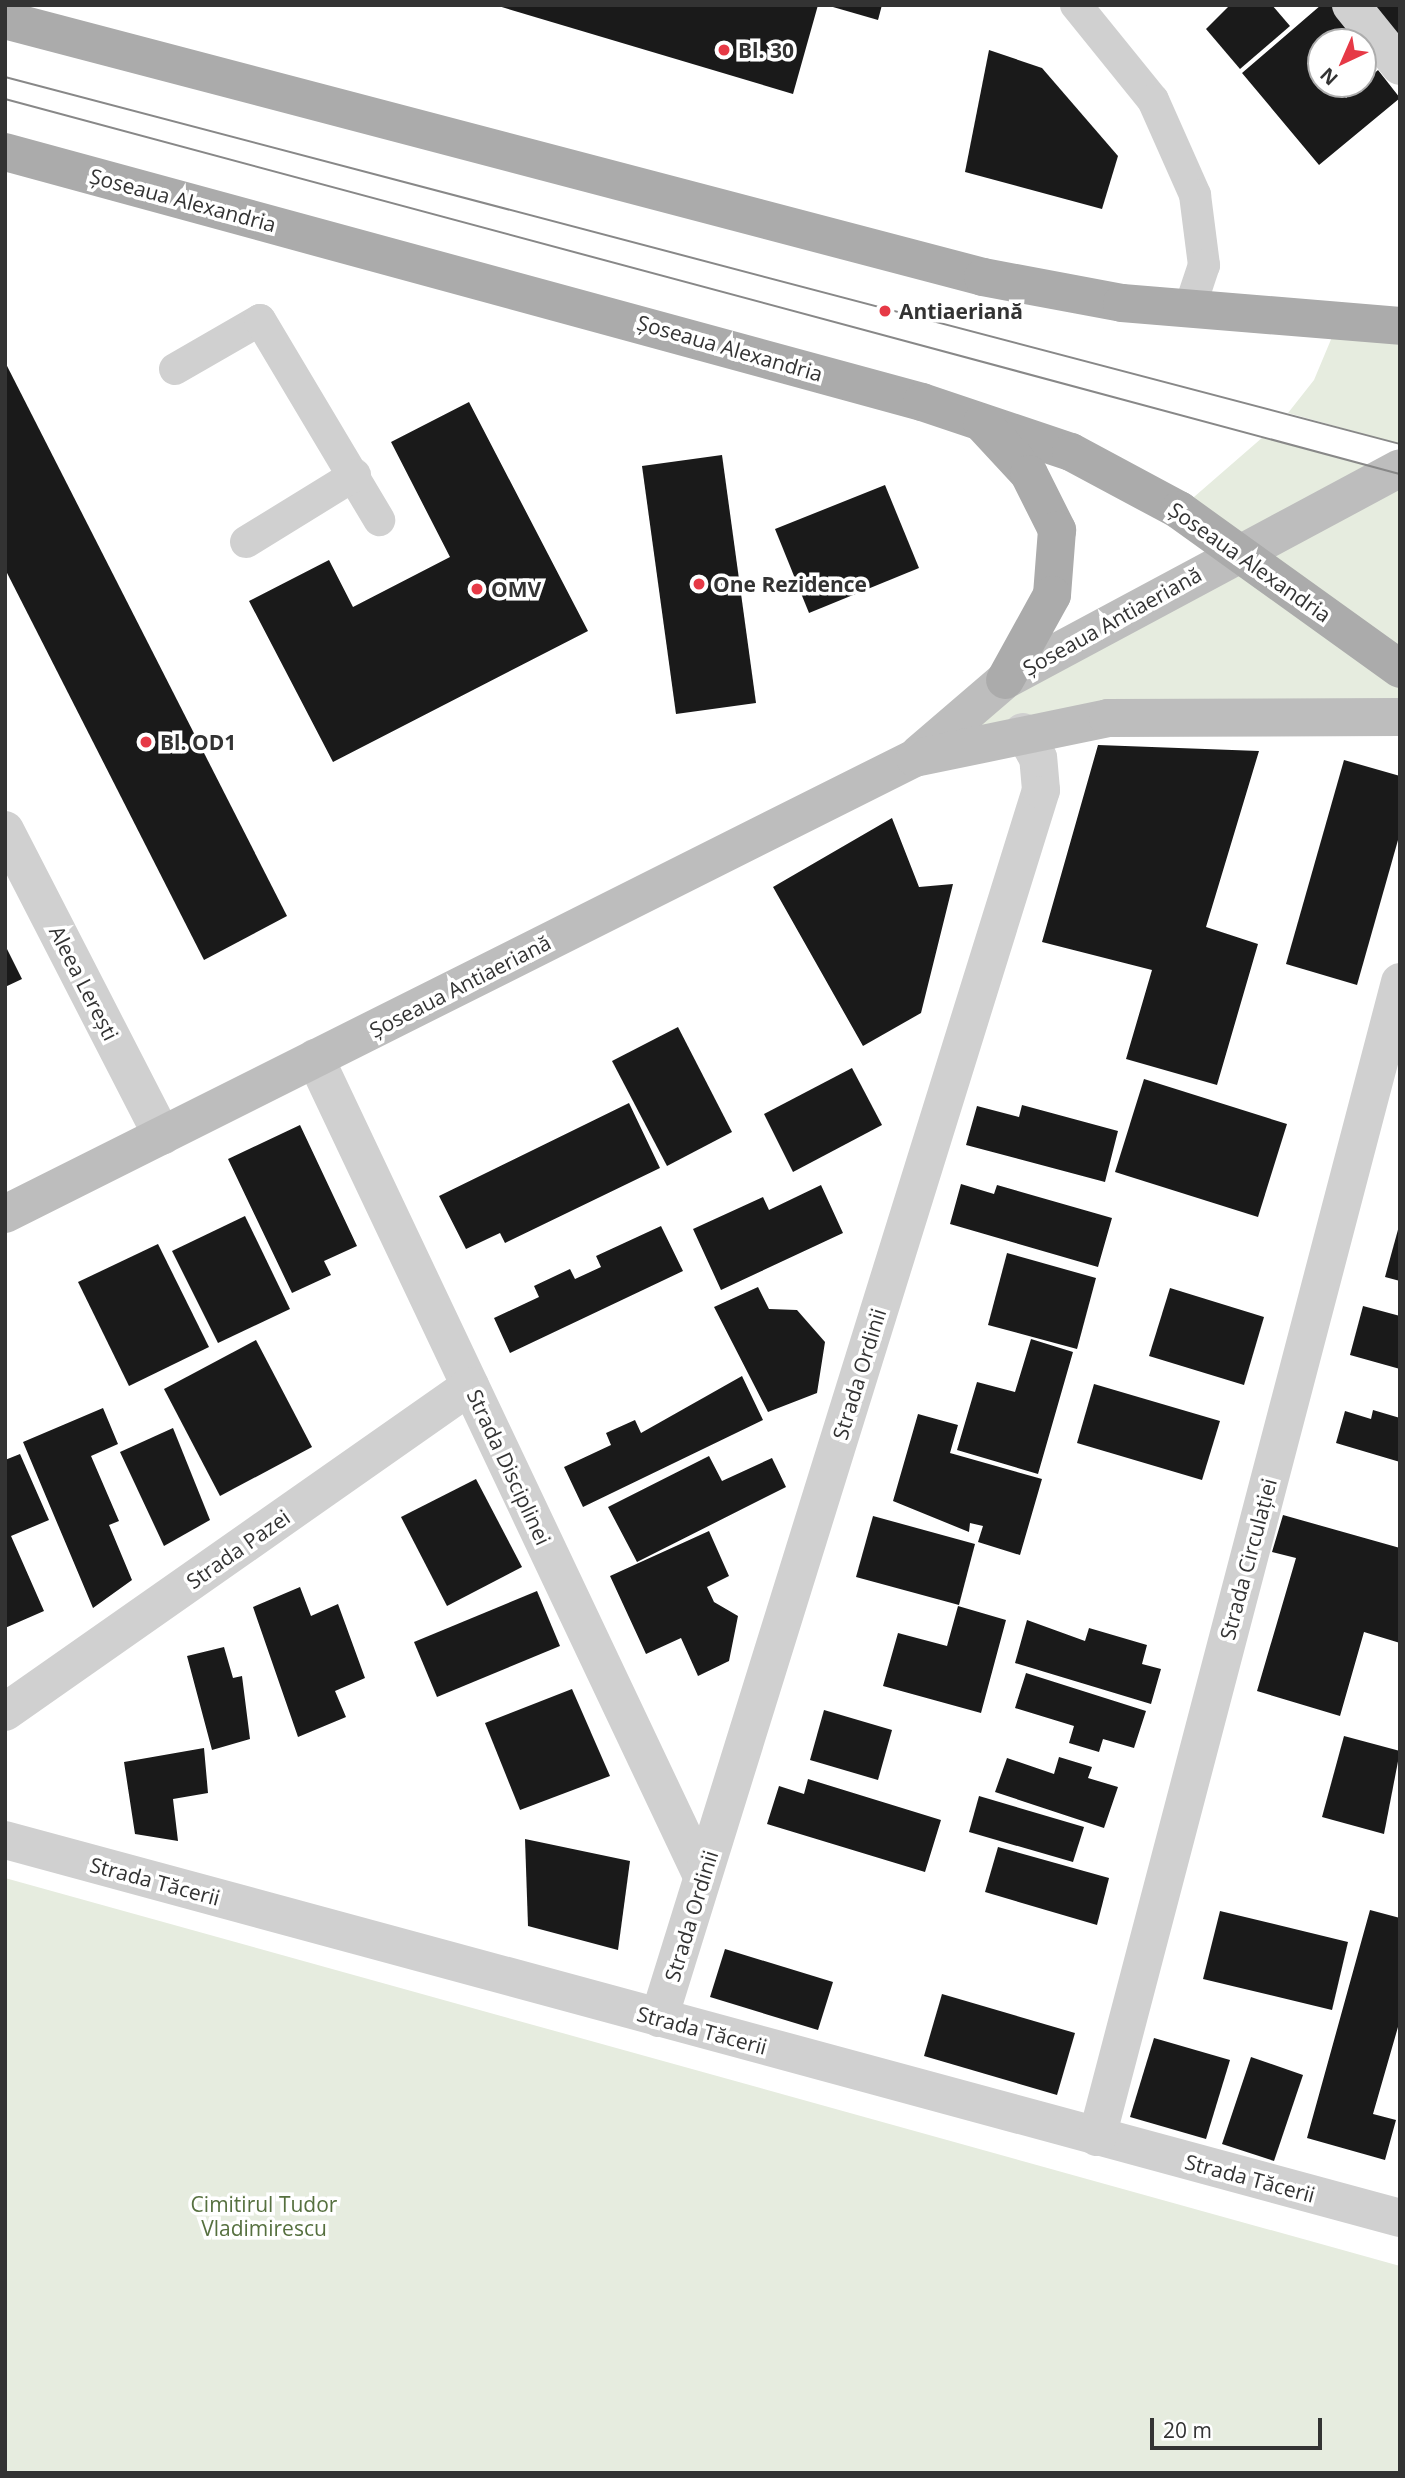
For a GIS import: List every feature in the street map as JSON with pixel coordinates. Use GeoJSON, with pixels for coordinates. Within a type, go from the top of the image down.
{"type":"FeatureCollection","features":[{"type":"Feature","properties":{"kind":"main road"},"geometry":{"type":"LineString","coordinates":[[5,20],[933,265],[1056,292],[1189,310],[1400,326]]}},
{"type":"Feature","properties":{"kind":"main road","name":"Șoseaua Alexandria"},"geometry":{"type":"LineString","coordinates":[[5,152],[981,421],[1109,470],[1240,552],[1400,669]]}},
{"type":"Feature","properties":{"kind":"main road"},"geometry":{"type":"LineString","coordinates":[[981,421],[1029,474],[1057,530],[1052,595],[1005,680]]}},
{"type":"Feature","properties":{"kind":"main road","name":"Șoseaua Antiaeriană"},"geometry":{"type":"LineString","coordinates":[[915,758],[1005,680],[1400,468]]}},
{"type":"Feature","properties":{"kind":"main road","name":"Șoseaua Antiaeriană"},"geometry":{"type":"LineString","coordinates":[[5,1214],[915,758],[1023,732],[1108,718],[1207,713],[1400,717]]}},
{"type":"Feature","properties":{"kind":"street"},"geometry":{"type":"LineString","coordinates":[[1351,5],[1400,66]]}},
{"type":"Feature","properties":{"kind":"street","name":"Strada Ordinii"},"geometry":{"type":"LineString","coordinates":[[659,2018],[1041,790],[1038,758],[1023,732]]}},
{"type":"Feature","properties":{"kind":"street","name":"Aleea Lerești"},"geometry":{"type":"LineString","coordinates":[[5,830],[162,1136]]}},
{"type":"Feature","properties":{"kind":"street","name":"Strada Circulației"},"geometry":{"type":"LineString","coordinates":[[1097,2137],[1400,982]]}},
{"type":"Feature","properties":{"kind":"street","name":"Strada Disciplinei"},"geometry":{"type":"LineString","coordinates":[[315,1058],[702,1876]]}},
{"type":"Feature","properties":{"kind":"street","name":"Strada Pazei"},"geometry":{"type":"LineString","coordinates":[[5,1712],[470,1385]]}},
{"type":"Feature","properties":{"kind":"street","name":"Strada Tăcerii"},"geometry":{"type":"LineString","coordinates":[[5,1840],[1400,2218]]}},
{"type":"Feature","properties":{"kind":"lane"},"geometry":{"type":"LineString","coordinates":[[1076,5],[1153,100],[1195,195],[1204,265],[1189,310]]}},
{"type":"Feature","properties":{"kind":"lane"},"geometry":{"type":"LineString","coordinates":[[176,369],[260,320],[355,475],[379,520]]}},
{"type":"Feature","properties":{"kind":"lane"},"geometry":{"type":"LineString","coordinates":[[246,542],[355,475]]}},
{"type":"Feature","properties":{"kind":"green space"},"geometry":{"type":"Polygon","coordinates":[[[1340,318],[1400,326],[1400,444],[1288,413],[1314,380],[1340,318]]]}},
{"type":"Feature","properties":{"kind":"green space"},"geometry":{"type":"Polygon","coordinates":[[[1263,437],[1400,474],[1400,717],[1207,713],[915,758],[1239,552],[1179,510],[1263,437]]]}},
{"type":"Feature","properties":{"kind":"green space","name":"Cimitirul Tudor Vladimirescu"},"geometry":{"type":"Polygon","coordinates":[[[5,1878],[1400,2266],[1400,2473],[5,2473],[5,1878]]]}},
{"type":"Feature","properties":{"kind":"building","name":"Bl. 30"},"geometry":{"type":"Polygon","coordinates":[[[495,5],[818,5],[793,94],[495,5]]]}},
{"type":"Feature","properties":{"kind":"building"},"geometry":{"type":"Polygon","coordinates":[[[826,5],[882,5],[878,20],[826,5]]]}},
{"type":"Feature","properties":{"kind":"building"},"geometry":{"type":"Polygon","coordinates":[[[1230,5],[1272,5],[1290,26],[1240,69],[1206,29],[1230,5]]]}},
{"type":"Feature","properties":{"kind":"building"},"geometry":{"type":"Polygon","coordinates":[[[1321,5],[1332,5],[1352,28],[1307,28],[1307,98],[1377,98],[1378,70],[1400,98],[1319,165],[1242,73],[1321,5]]]}},
{"type":"Feature","properties":{"kind":"building"},"geometry":{"type":"Polygon","coordinates":[[[1368,5],[1400,5],[1400,44],[1368,5]]]}},
{"type":"Feature","properties":{"kind":"building"},"geometry":{"type":"Polygon","coordinates":[[[989,50],[1042,68],[1118,156],[1102,209],[965,172],[989,50]]]}},
{"type":"Feature","properties":{"kind":"building","name":"Bl. OD1"},"geometry":{"type":"Polygon","coordinates":[[[5,362],[287,916],[204,960],[5,569],[5,362]]]}},
{"type":"Feature","properties":{"kind":"building","name":"OMV"},"geometry":{"type":"Polygon","coordinates":[[[469,402],[588,631],[333,762],[249,601],[329,560],[353,607],[450,557],[391,442],[469,402]]]}},
{"type":"Feature","properties":{"kind":"building","name":"One Rezidence"},"geometry":{"type":"Polygon","coordinates":[[[722,455],[756,703],[676,714],[642,466],[722,455]]]}},
{"type":"Feature","properties":{"kind":"building"},"geometry":{"type":"Polygon","coordinates":[[[885,485],[919,568],[809,613],[775,529],[885,485]]]}},
{"type":"Feature","properties":{"kind":"building"},"geometry":{"type":"Polygon","coordinates":[[[1098,745],[1259,751],[1206,927],[1258,944],[1217,1085],[1126,1059],[1152,970],[1042,942],[1098,745]]]}},
{"type":"Feature","properties":{"kind":"building"},"geometry":{"type":"Polygon","coordinates":[[[1344,760],[1400,776],[1400,833],[1357,985],[1286,964],[1344,760]]]}},
{"type":"Feature","properties":{"kind":"building"},"geometry":{"type":"Polygon","coordinates":[[[892,818],[919,887],[953,884],[921,1013],[863,1046],[773,887],[892,818]]]}},
{"type":"Feature","properties":{"kind":"building"},"geometry":{"type":"Polygon","coordinates":[[[5,945],[22,979],[5,987],[5,945]]]}},
{"type":"Feature","properties":{"kind":"building"},"geometry":{"type":"Polygon","coordinates":[[[678,1027],[732,1132],[667,1166],[612,1061],[678,1027]]]}},
{"type":"Feature","properties":{"kind":"building"},"geometry":{"type":"Polygon","coordinates":[[[852,1068],[882,1125],[793,1172],[764,1114],[852,1068]]]}},
{"type":"Feature","properties":{"kind":"building"},"geometry":{"type":"Polygon","coordinates":[[[1144,1079],[1287,1124],[1258,1217],[1115,1172],[1144,1079]]]}},
{"type":"Feature","properties":{"kind":"building"},"geometry":{"type":"Polygon","coordinates":[[[629,1103],[660,1168],[505,1243],[500,1233],[466,1249],[439,1196],[629,1103]]]}},
{"type":"Feature","properties":{"kind":"building"},"geometry":{"type":"Polygon","coordinates":[[[1022,1105],[1118,1131],[1105,1182],[966,1145],[977,1106],[1019,1117],[1022,1105]]]}},
{"type":"Feature","properties":{"kind":"building"},"geometry":{"type":"Polygon","coordinates":[[[300,1125],[357,1246],[324,1261],[331,1275],[292,1293],[228,1159],[300,1125]]]}},
{"type":"Feature","properties":{"kind":"building"},"geometry":{"type":"Polygon","coordinates":[[[961,1184],[994,1194],[997,1185],[1112,1218],[1098,1267],[950,1224],[961,1184]]]}},
{"type":"Feature","properties":{"kind":"building"},"geometry":{"type":"Polygon","coordinates":[[[821,1185],[843,1233],[721,1290],[693,1229],[763,1197],[769,1210],[821,1185]]]}},
{"type":"Feature","properties":{"kind":"building"},"geometry":{"type":"Polygon","coordinates":[[[245,1216],[290,1309],[218,1343],[172,1251],[245,1216]]]}},
{"type":"Feature","properties":{"kind":"building"},"geometry":{"type":"Polygon","coordinates":[[[661,1226],[683,1271],[510,1353],[494,1318],[539,1297],[534,1286],[570,1269],[575,1279],[601,1267],[596,1256],[661,1226]]]}},
{"type":"Feature","properties":{"kind":"building"},"geometry":{"type":"Polygon","coordinates":[[[1400,1226],[1400,1281],[1385,1277],[1400,1226]]]}},
{"type":"Feature","properties":{"kind":"building"},"geometry":{"type":"Polygon","coordinates":[[[158,1244],[209,1347],[129,1386],[78,1282],[158,1244]]]}},
{"type":"Feature","properties":{"kind":"building"},"geometry":{"type":"Polygon","coordinates":[[[1007,1253],[1096,1278],[1077,1349],[988,1325],[1007,1253]]]}},
{"type":"Feature","properties":{"kind":"building"},"geometry":{"type":"Polygon","coordinates":[[[758,1287],[769,1309],[797,1310],[825,1342],[817,1393],[768,1412],[714,1307],[758,1287]]]}},
{"type":"Feature","properties":{"kind":"building"},"geometry":{"type":"Polygon","coordinates":[[[1170,1288],[1264,1317],[1244,1385],[1149,1356],[1170,1288]]]}},
{"type":"Feature","properties":{"kind":"building"},"geometry":{"type":"Polygon","coordinates":[[[1363,1306],[1400,1316],[1400,1369],[1350,1355],[1363,1306]]]}},
{"type":"Feature","properties":{"kind":"building"},"geometry":{"type":"Polygon","coordinates":[[[1031,1339],[1073,1352],[1038,1474],[957,1450],[977,1382],[1015,1392],[1031,1339]]]}},
{"type":"Feature","properties":{"kind":"building"},"geometry":{"type":"Polygon","coordinates":[[[256,1340],[312,1447],[220,1496],[164,1389],[256,1340]]]}},
{"type":"Feature","properties":{"kind":"building"},"geometry":{"type":"Polygon","coordinates":[[[742,1376],[763,1420],[583,1507],[564,1467],[611,1445],[606,1433],[635,1420],[641,1433],[742,1376]]]}},
{"type":"Feature","properties":{"kind":"building"},"geometry":{"type":"Polygon","coordinates":[[[1094,1384],[1220,1421],[1202,1480],[1077,1443],[1094,1384]]]}},
{"type":"Feature","properties":{"kind":"building"},"geometry":{"type":"Polygon","coordinates":[[[103,1408],[118,1444],[91,1456],[119,1521],[109,1525],[132,1580],[93,1608],[23,1442],[103,1408]]]}},
{"type":"Feature","properties":{"kind":"building"},"geometry":{"type":"Polygon","coordinates":[[[1373,1410],[1400,1418],[1400,1462],[1336,1443],[1345,1411],[1371,1419],[1373,1410]]]}},
{"type":"Feature","properties":{"kind":"building"},"geometry":{"type":"Polygon","coordinates":[[[918,1414],[958,1425],[950,1453],[1042,1479],[1020,1555],[978,1542],[983,1526],[970,1523],[969,1532],[893,1501],[918,1414]]]}},
{"type":"Feature","properties":{"kind":"building"},"geometry":{"type":"Polygon","coordinates":[[[173,1428],[210,1520],[164,1546],[120,1452],[173,1428]]]}},
{"type":"Feature","properties":{"kind":"building"},"geometry":{"type":"Polygon","coordinates":[[[20,1454],[49,1520],[11,1536],[44,1611],[5,1628],[5,1460],[20,1454]]]}},
{"type":"Feature","properties":{"kind":"building"},"geometry":{"type":"Polygon","coordinates":[[[709,1456],[722,1481],[772,1458],[786,1487],[637,1562],[608,1507],[709,1456]]]}},
{"type":"Feature","properties":{"kind":"building"},"geometry":{"type":"Polygon","coordinates":[[[476,1479],[522,1567],[447,1606],[401,1517],[476,1479]]]}},
{"type":"Feature","properties":{"kind":"building"},"geometry":{"type":"Polygon","coordinates":[[[1283,1515],[1400,1548],[1400,1643],[1364,1632],[1340,1716],[1257,1691],[1296,1558],[1272,1552],[1283,1515]]]}},
{"type":"Feature","properties":{"kind":"building"},"geometry":{"type":"Polygon","coordinates":[[[873,1516],[975,1544],[959,1605],[856,1577],[873,1516]]]}},
{"type":"Feature","properties":{"kind":"building"},"geometry":{"type":"Polygon","coordinates":[[[709,1531],[729,1576],[707,1587],[714,1602],[738,1616],[729,1661],[698,1676],[681,1638],[646,1654],[610,1576],[709,1531]]]}},
{"type":"Feature","properties":{"kind":"building"},"geometry":{"type":"Polygon","coordinates":[[[300,1587],[311,1616],[338,1604],[365,1678],[335,1691],[346,1717],[298,1737],[253,1607],[300,1587]]]}},
{"type":"Feature","properties":{"kind":"building"},"geometry":{"type":"Polygon","coordinates":[[[537,1591],[560,1646],[437,1697],[414,1642],[537,1591]]]}},
{"type":"Feature","properties":{"kind":"building"},"geometry":{"type":"Polygon","coordinates":[[[958,1606],[1006,1620],[981,1713],[883,1686],[898,1633],[947,1646],[958,1606]]]}},
{"type":"Feature","properties":{"kind":"building"},"geometry":{"type":"Polygon","coordinates":[[[1027,1620],[1085,1641],[1089,1628],[1147,1645],[1142,1664],[1161,1669],[1151,1704],[1015,1663],[1027,1620]]]}},
{"type":"Feature","properties":{"kind":"building"},"geometry":{"type":"Polygon","coordinates":[[[224,1647],[233,1678],[242,1676],[250,1739],[212,1750],[187,1656],[224,1647]]]}},
{"type":"Feature","properties":{"kind":"building"},"geometry":{"type":"Polygon","coordinates":[[[1026,1673],[1146,1711],[1134,1748],[1103,1739],[1099,1752],[1069,1743],[1074,1726],[1015,1708],[1026,1673]]]}},
{"type":"Feature","properties":{"kind":"building"},"geometry":{"type":"Polygon","coordinates":[[[572,1689],[610,1776],[520,1810],[485,1723],[572,1689]]]}},
{"type":"Feature","properties":{"kind":"building"},"geometry":{"type":"Polygon","coordinates":[[[824,1710],[892,1730],[878,1780],[810,1760],[824,1710]]]}},
{"type":"Feature","properties":{"kind":"building"},"geometry":{"type":"Polygon","coordinates":[[[1344,1736],[1400,1751],[1384,1834],[1322,1817],[1344,1736]]]}},
{"type":"Feature","properties":{"kind":"building"},"geometry":{"type":"Polygon","coordinates":[[[204,1748],[208,1793],[173,1799],[178,1841],[135,1834],[124,1762],[204,1748]]]}},
{"type":"Feature","properties":{"kind":"building"},"geometry":{"type":"Polygon","coordinates":[[[1059,1757],[1092,1767],[1088,1778],[1118,1787],[1104,1828],[995,1792],[1007,1758],[1054,1774],[1059,1757]]]}},
{"type":"Feature","properties":{"kind":"building"},"geometry":{"type":"Polygon","coordinates":[[[808,1779],[941,1820],[925,1872],[767,1824],[779,1786],[804,1794],[808,1779]]]}},
{"type":"Feature","properties":{"kind":"building"},"geometry":{"type":"Polygon","coordinates":[[[979,1796],[1084,1827],[1073,1862],[969,1832],[979,1796]]]}},
{"type":"Feature","properties":{"kind":"building"},"geometry":{"type":"Polygon","coordinates":[[[525,1839],[630,1861],[618,1950],[528,1926],[525,1839]]]}},
{"type":"Feature","properties":{"kind":"building"},"geometry":{"type":"Polygon","coordinates":[[[998,1847],[1109,1878],[1097,1925],[985,1892],[998,1847]]]}},
{"type":"Feature","properties":{"kind":"building"},"geometry":{"type":"Polygon","coordinates":[[[1370,1910],[1400,1918],[1400,2020],[1373,2114],[1396,2120],[1385,2160],[1307,2138],[1370,1910]]]}},
{"type":"Feature","properties":{"kind":"building"},"geometry":{"type":"Polygon","coordinates":[[[1220,1911],[1348,1942],[1332,2010],[1203,1979],[1220,1911]]]}},
{"type":"Feature","properties":{"kind":"building"},"geometry":{"type":"Polygon","coordinates":[[[725,1949],[833,1982],[818,2030],[710,1997],[725,1949]]]}},
{"type":"Feature","properties":{"kind":"building"},"geometry":{"type":"Polygon","coordinates":[[[942,1994],[1075,2033],[1057,2095],[924,2056],[942,1994]]]}},
{"type":"Feature","properties":{"kind":"building"},"geometry":{"type":"Polygon","coordinates":[[[1154,2038],[1230,2060],[1206,2139],[1130,2117],[1154,2038]]]}},
{"type":"Feature","properties":{"kind":"building"},"geometry":{"type":"Polygon","coordinates":[[[1251,2057],[1303,2075],[1274,2161],[1222,2144],[1251,2057]]]}},
{"type":"Feature","properties":{"kind":"tram line"},"geometry":{"type":"LineString","coordinates":[[5,77],[1400,444]]}},
{"type":"Feature","properties":{"kind":"tram line"},"geometry":{"type":"LineString","coordinates":[[5,99],[1400,474]]}},
{"type":"Feature","properties":{"kind":"place","name":"Bl. 30"},"geometry":{"type":"Point","coordinates":[724,50]}},
{"type":"Feature","properties":{"kind":"place","name":"Antiaeriană"},"geometry":{"type":"Point","coordinates":[885,311]}},
{"type":"Feature","properties":{"kind":"place","name":"One Rezidence"},"geometry":{"type":"Point","coordinates":[699,584]}},
{"type":"Feature","properties":{"kind":"place","name":"OMV"},"geometry":{"type":"Point","coordinates":[477,589]}},
{"type":"Feature","properties":{"kind":"place","name":"Bl. OD1"},"geometry":{"type":"Point","coordinates":[146,742]}}]}
